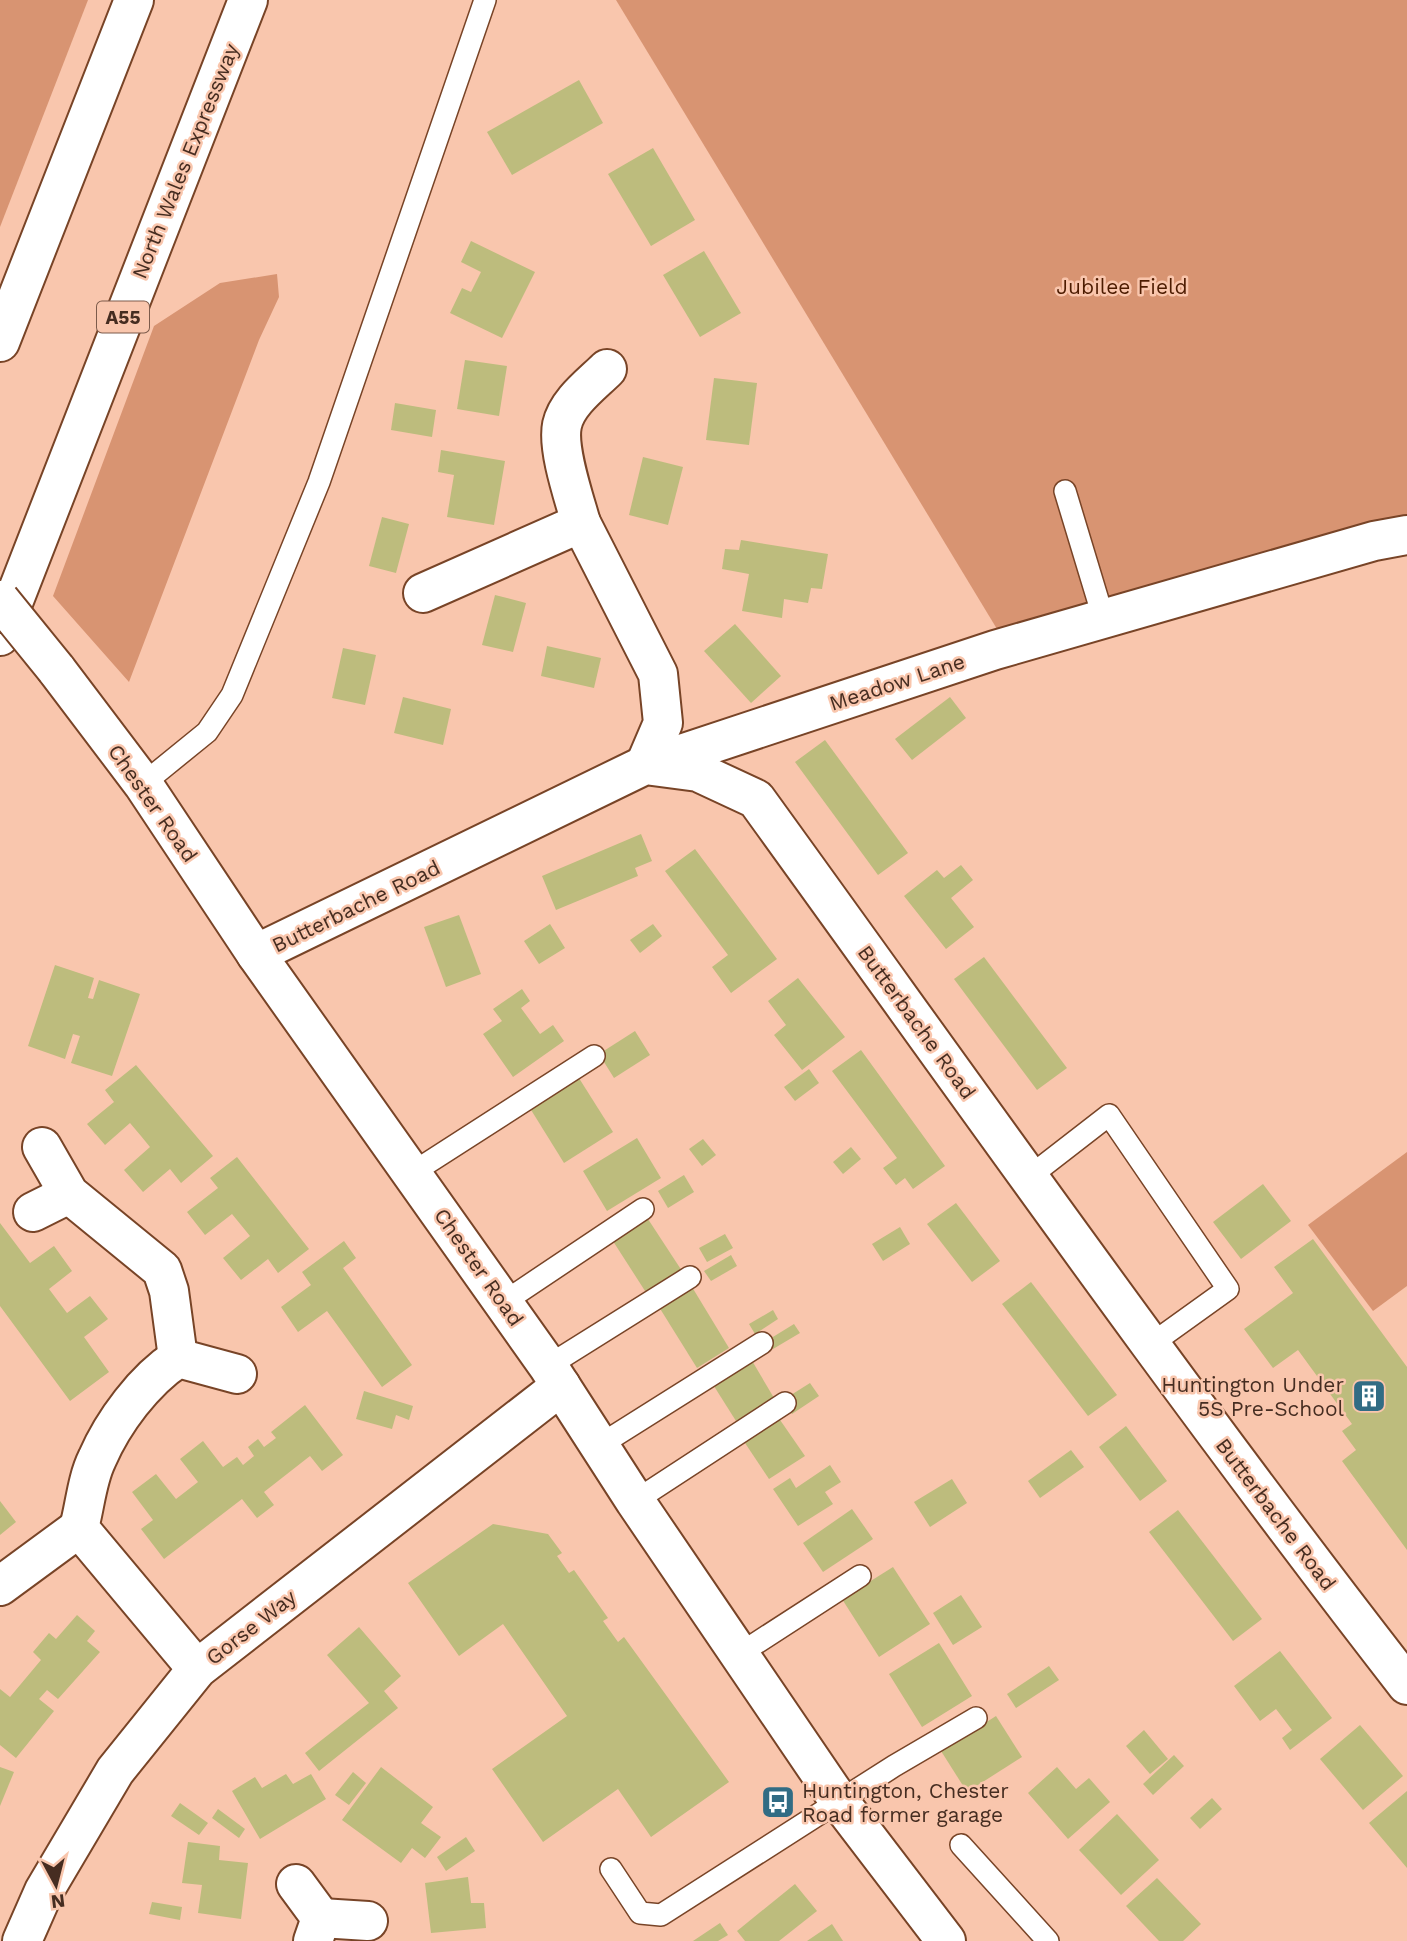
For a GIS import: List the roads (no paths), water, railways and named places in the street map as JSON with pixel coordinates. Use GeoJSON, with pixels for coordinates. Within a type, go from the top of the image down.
{"type":"FeatureCollection","features":[{"type":"Feature","properties":{"kind":"main road"},"geometry":{"type":"LineString","coordinates":[[0,342],[134,0]]}},
{"type":"Feature","properties":{"kind":"main road","name":"North Wales Expressway"},"geometry":{"type":"LineString","coordinates":[[0,636],[248,0]]}},
{"type":"Feature","properties":{"kind":"main road"},"geometry":{"type":"LineString","coordinates":[[607,369],[578,397],[562,424],[566,469],[581,523],[658,674],[663,723],[645,765]]}},
{"type":"Feature","properties":{"kind":"main road"},"geometry":{"type":"LineString","coordinates":[[422,593],[581,523]]}},
{"type":"Feature","properties":{"kind":"main road","name":"Meadow Lane"},"geometry":{"type":"LineString","coordinates":[[645,765],[995,650],[1374,541],[1407,535]]}},
{"type":"Feature","properties":{"kind":"main road","name":"Chester Road"},"geometry":{"type":"LineString","coordinates":[[0,600],[143,784],[256,954],[555,1376],[635,1501],[741,1653],[839,1801],[946,1941]]}},
{"type":"Feature","properties":{"kind":"main road","name":"Butterbache Road"},"geometry":{"type":"LineString","coordinates":[[256,954],[645,765],[698,772],[756,799],[1150,1345],[1289,1533],[1407,1685]]}},
{"type":"Feature","properties":{"kind":"main road"},"geometry":{"type":"LineString","coordinates":[[42,1147],[69,1194],[162,1270],[170,1292],[178,1359]]}},
{"type":"Feature","properties":{"kind":"main road"},"geometry":{"type":"LineString","coordinates":[[33,1212],[69,1194]]}},
{"type":"Feature","properties":{"kind":"main road"},"geometry":{"type":"LineString","coordinates":[[0,1586],[79,1528],[96,1459],[135,1397],[156,1372],[178,1359],[237,1374]]}},
{"type":"Feature","properties":{"kind":"main road","name":"Gorse Way"},"geometry":{"type":"LineString","coordinates":[[22,1941],[44,1891],[115,1771],[197,1669],[555,1376]]}},
{"type":"Feature","properties":{"kind":"main road"},"geometry":{"type":"LineString","coordinates":[[79,1528],[197,1669]]}},
{"type":"Feature","properties":{"kind":"main road"},"geometry":{"type":"LineString","coordinates":[[296,1884],[317,1930],[368,1921]]}},
{"type":"Feature","properties":{"kind":"lane"},"geometry":{"type":"LineString","coordinates":[[143,784],[207,732],[232,695],[319,482],[485,0]]}},
{"type":"Feature","properties":{"kind":"lane"},"geometry":{"type":"LineString","coordinates":[[1065,491],[1104,620]]}},
{"type":"Feature","properties":{"kind":"lane"},"geometry":{"type":"LineString","coordinates":[[412,1173],[594,1056]]}},
{"type":"Feature","properties":{"kind":"lane"},"geometry":{"type":"LineString","coordinates":[[1029,1177],[1109,1115],[1227,1289],[1150,1345]]}},
{"type":"Feature","properties":{"kind":"lane"},"geometry":{"type":"LineString","coordinates":[[505,1303],[643,1209]]}},
{"type":"Feature","properties":{"kind":"lane"},"geometry":{"type":"LineString","coordinates":[[555,1376],[690,1277]]}},
{"type":"Feature","properties":{"kind":"lane"},"geometry":{"type":"LineString","coordinates":[[600,1445],[762,1343]]}},
{"type":"Feature","properties":{"kind":"lane"},"geometry":{"type":"LineString","coordinates":[[635,1501],[785,1404]]}},
{"type":"Feature","properties":{"kind":"lane"},"geometry":{"type":"LineString","coordinates":[[741,1653],[860,1576]]}},
{"type":"Feature","properties":{"kind":"lane"},"geometry":{"type":"LineString","coordinates":[[611,1868],[640,1913],[661,1915],[839,1801],[976,1718]]}},
{"type":"Feature","properties":{"kind":"lane"},"geometry":{"type":"LineString","coordinates":[[961,1844],[1048,1941]]}},
{"type":"Feature","properties":{"kind":"place","name":"Huntington Under 5S Pre-School"},"geometry":{"type":"Point","coordinates":[1369,1396]}},
{"type":"Feature","properties":{"kind":"place","name":"Huntington, Chester Road former garage"},"geometry":{"type":"Point","coordinates":[778,1802]}},
{"type":"Feature","properties":{"kind":"park label","name":"Jubilee Field"},"geometry":{"type":"Point","coordinates":[1122,286]}}]}
